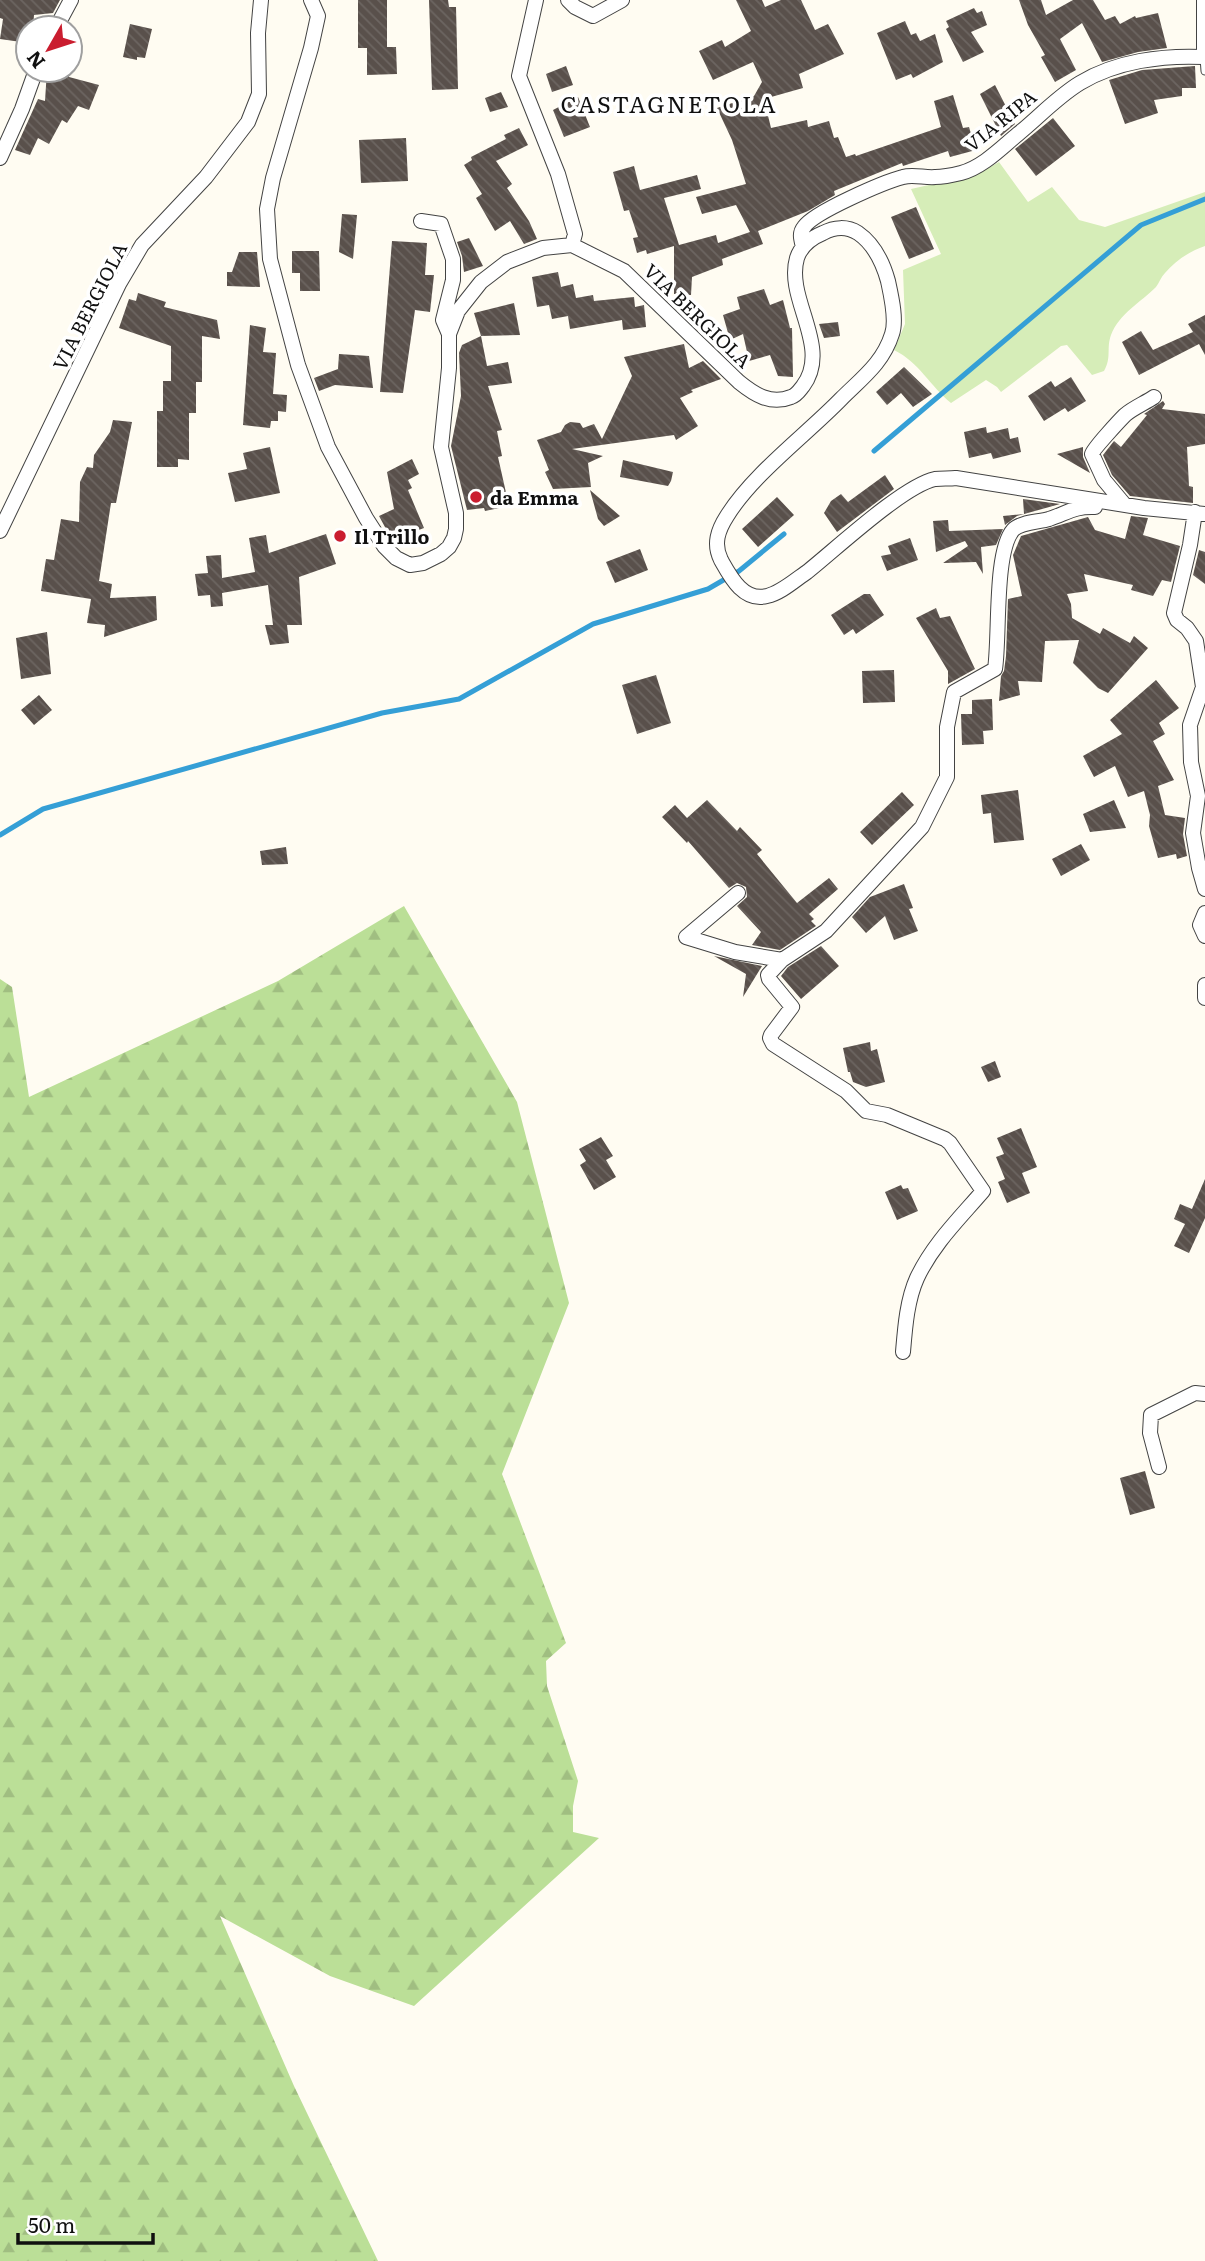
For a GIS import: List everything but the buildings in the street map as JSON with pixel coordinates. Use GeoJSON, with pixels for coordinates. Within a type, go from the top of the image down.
{"type":"FeatureCollection","features":[{"type":"Feature","properties":{"kind":"street","name":"VIA BERGIOLA"},"geometry":{"type":"LineString","coordinates":[[0,531],[118,284],[142,245],[206,177],[252,114],[261,79],[258,33],[261,0]]}},
{"type":"Feature","properties":{"kind":"street"},"geometry":{"type":"LineString","coordinates":[[311,0],[317,16],[311,48],[273,178],[267,209],[270,259],[298,365],[328,447],[384,546],[396,558],[410,565],[423,563],[441,554],[449,547],[456,529],[456,513],[441,447],[449,368],[449,334],[458,311],[481,282],[507,262],[543,248],[572,245],[575,234],[558,174],[519,76],[537,0]]}},
{"type":"Feature","properties":{"kind":"street"},"geometry":{"type":"LineString","coordinates":[[568,0],[575,7],[593,16],[622,0]]}},
{"type":"Feature","properties":{"kind":"street"},"geometry":{"type":"LineString","coordinates":[[1204,0],[1204,64]]}},
{"type":"Feature","properties":{"kind":"street","name":"VIA RIPA"},"geometry":{"type":"LineString","coordinates":[[803,247],[800,233],[816,216],[906,176],[934,177],[964,172],[986,160],[1081,82],[1116,68],[1171,56],[1204,64]]}},
{"type":"Feature","properties":{"kind":"street"},"geometry":{"type":"LineString","coordinates":[[0,158],[31,84]]}},
{"type":"Feature","properties":{"kind":"street"},"geometry":{"type":"LineString","coordinates":[[421,222],[442,224],[453,259],[453,280],[443,320],[449,334]]}},
{"type":"Feature","properties":{"kind":"street"},"geometry":{"type":"LineString","coordinates":[[803,247],[824,232],[835,229],[846,227],[858,233],[873,248],[886,274],[894,331],[880,361],[824,418],[753,482],[733,506],[718,530],[716,552],[734,584],[752,596],[766,597],[790,585],[910,490],[934,479],[956,478],[1200,513],[1174,613],[1196,641],[1203,687],[1190,725],[1191,762],[1198,796],[1193,833],[1205,889]]}},
{"type":"Feature","properties":{"kind":"street","name":"VIA BERGIOLA"},"geometry":{"type":"LineString","coordinates":[[572,245],[624,271],[739,382],[758,396],[779,401],[796,395],[807,380],[813,356],[796,283],[797,258],[803,247]]}},
{"type":"Feature","properties":{"kind":"street"},"geometry":{"type":"LineString","coordinates":[[1124,504],[1104,480],[1092,453],[1094,447],[1112,432],[1125,415],[1154,397]]}},
{"type":"Feature","properties":{"kind":"street"},"geometry":{"type":"LineString","coordinates":[[903,1352],[916,1280],[938,1242],[983,1191],[945,1139],[887,1115],[866,1111],[846,1091],[771,1041],[771,1034],[792,1010],[790,1003],[768,975],[782,960],[826,931],[908,844],[935,804],[947,777],[947,727],[952,696],[954,692],[996,666],[1002,563],[1013,529],[1080,506],[1111,508],[1124,504]]}},
{"type":"Feature","properties":{"kind":"street"},"geometry":{"type":"LineString","coordinates":[[738,893],[686,937],[735,952],[782,960]]}},
{"type":"Feature","properties":{"kind":"street"},"geometry":{"type":"LineString","coordinates":[[1205,912],[1200,925],[1205,936]]}},
{"type":"Feature","properties":{"kind":"street"},"geometry":{"type":"LineString","coordinates":[[1205,985],[1205,998]]}},
{"type":"Feature","properties":{"kind":"street"},"geometry":{"type":"LineString","coordinates":[[1159,1467],[1150,1433],[1151,1415],[1195,1393],[1205,1394]]}},
{"type":"Feature","properties":{"kind":"green space"},"geometry":{"type":"Polygon","coordinates":[[[999,162],[1028,202],[1052,187],[1079,220],[1105,227],[1205,192],[1205,246],[1173,264],[1156,287],[1119,321],[1111,335],[1104,371],[1092,375],[1067,345],[1061,346],[1001,392],[986,380],[951,403],[910,361],[894,350],[905,324],[903,270],[941,254],[911,189],[978,174],[999,162]]]}},
{"type":"Feature","properties":{"kind":"green space"},"geometry":{"type":"Polygon","coordinates":[[[404,906],[517,1102],[569,1303],[502,1474],[566,1643],[546,1661],[547,1686],[578,1781],[573,1806],[573,1832],[599,1838],[414,2006],[330,1976],[220,1916],[294,2086],[378,2261],[0,2261],[0,979],[12,987],[29,1097],[278,981],[404,906]]]}},
{"type":"Feature","properties":{"kind":"waterway"},"geometry":{"type":"LineString","coordinates":[[874,451],[1141,225],[1205,199]]}},
{"type":"Feature","properties":{"kind":"waterway"},"geometry":{"type":"LineString","coordinates":[[0,835],[43,809],[382,713],[459,699],[593,624],[708,589],[739,571],[784,534]]}},
{"type":"Feature","properties":{"kind":"place","name":"da Emma"},"geometry":{"type":"Point","coordinates":[476,497]}},
{"type":"Feature","properties":{"kind":"place","name":"Il Trillo"},"geometry":{"type":"Point","coordinates":[340,536]}},
{"type":"Feature","properties":{"kind":"district","name":"CASTAGNETOLA"},"geometry":{"type":"Point","coordinates":[669,103]}}]}
